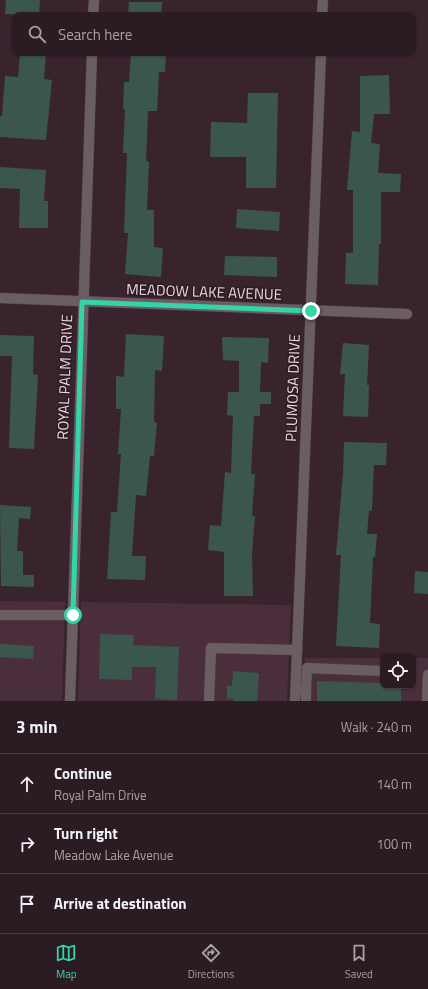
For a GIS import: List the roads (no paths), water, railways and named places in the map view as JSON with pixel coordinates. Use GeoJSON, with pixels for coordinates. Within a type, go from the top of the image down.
{"type":"FeatureCollection","features":[{"type":"Feature","properties":{"kind":"street"},"geometry":{"type":"LineString","coordinates":[[93,12],[94,0]]}},
{"type":"Feature","properties":{"kind":"street"},"geometry":{"type":"LineString","coordinates":[[322,0],[322,12]]}},
{"type":"Feature","properties":{"kind":"street","name":"ROYAL PALM DRIVE"},"geometry":{"type":"LineString","coordinates":[[70,701],[82,302],[92,56]]}},
{"type":"Feature","properties":{"kind":"street","name":"PLUMOSA DRIVE"},"geometry":{"type":"LineString","coordinates":[[295,701],[321,56]]}},
{"type":"Feature","properties":{"kind":"street","name":"MEADOW LAKE AVENUE"},"geometry":{"type":"LineString","coordinates":[[0,298],[407,314]]}},
{"type":"Feature","properties":{"kind":"street"},"geometry":{"type":"LineString","coordinates":[[0,615],[73,615]]}},
{"type":"Feature","properties":{"kind":"street"},"geometry":{"type":"LineString","coordinates":[[209,701],[211,648],[297,650]]}},
{"type":"Feature","properties":{"kind":"street"},"geometry":{"type":"LineString","coordinates":[[306,701],[307,668],[380,671]]}},
{"type":"Feature","properties":{"kind":"street"},"geometry":{"type":"LineString","coordinates":[[427,701],[428,675]]}},
{"type":"Feature","properties":{"kind":"street"},"geometry":{"type":"LineString","coordinates":[[296,689],[306,690]]}}]}
